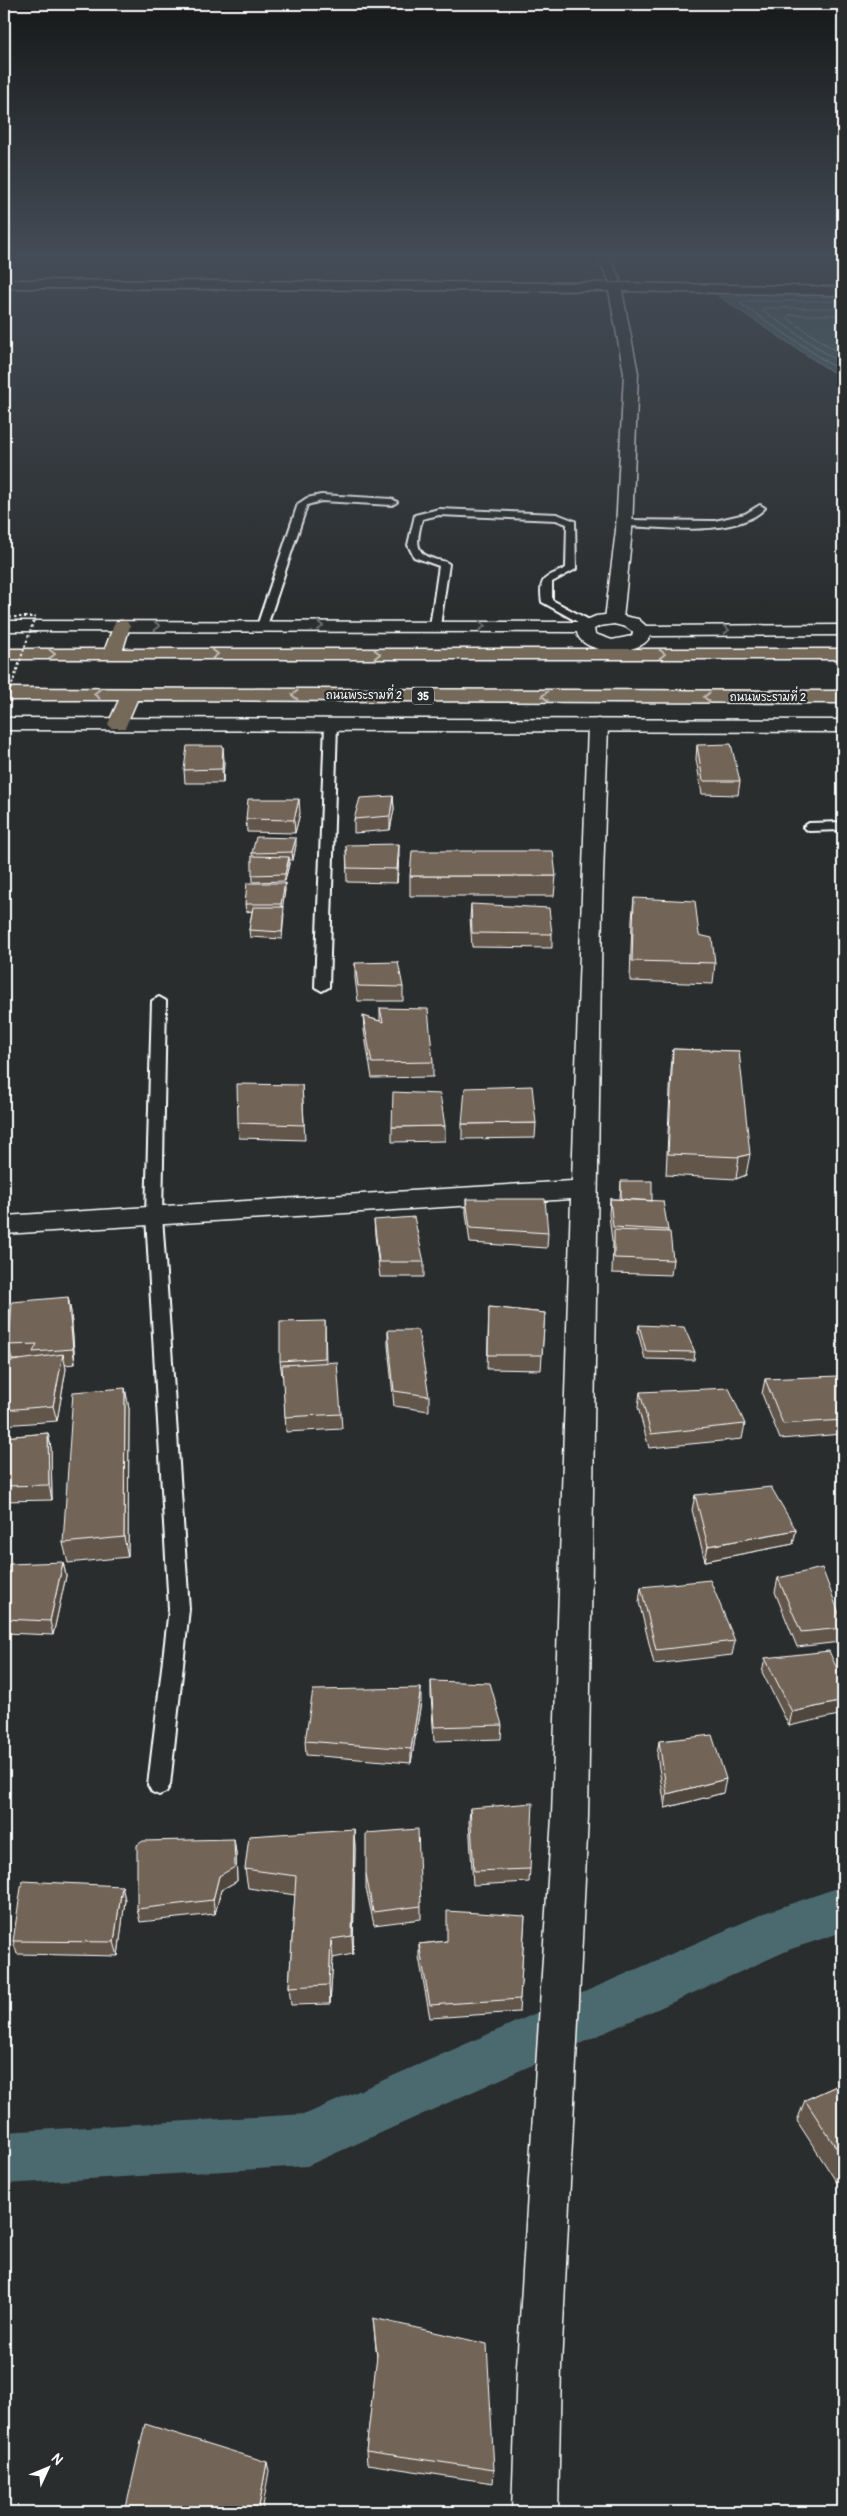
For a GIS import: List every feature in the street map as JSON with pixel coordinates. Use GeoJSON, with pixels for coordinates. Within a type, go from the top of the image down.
{"type":"FeatureCollection","features":[{"type":"Feature","properties":{"kind":"highway"},"geometry":{"type":"LineString","coordinates":[[112,654],[121,626]]}},
{"type":"Feature","properties":{"kind":"highway"},"geometry":{"type":"LineString","coordinates":[[4,654],[624,649],[843,654]]}},
{"type":"Feature","properties":{"kind":"highway","name":"ถนนพระรามที่ 2"},"geometry":{"type":"LineString","coordinates":[[4,694],[843,697]]}},
{"type":"Feature","properties":{"kind":"highway"},"geometry":{"type":"LineString","coordinates":[[118,724],[130,694]]}},
{"type":"Feature","properties":{"kind":"street"},"geometry":{"type":"LineString","coordinates":[[614,619],[624,522],[631,374]]}},
{"type":"Feature","properties":{"kind":"street"},"geometry":{"type":"LineString","coordinates":[[4,626],[587,626],[614,619],[632,623],[642,630],[843,630]]}},
{"type":"Feature","properties":{"kind":"street"},"geometry":{"type":"LineString","coordinates":[[587,626],[586,636],[590,640],[624,649],[640,639],[642,630]]}},
{"type":"Feature","properties":{"kind":"street"},"geometry":{"type":"LineString","coordinates":[[4,724],[843,726]]}},
{"type":"Feature","properties":{"kind":"street"},"geometry":{"type":"LineString","coordinates":[[534,2512],[539,2366],[570,1817],[591,907],[598,725]]}},
{"type":"Feature","properties":{"kind":"street"},"geometry":{"type":"LineString","coordinates":[[4,1225],[584,1189]]}},
{"type":"Feature","properties":{"kind":"lane"},"geometry":{"type":"LineString","coordinates":[[262,626],[304,504],[310,500],[321,498],[392,502]]}},
{"type":"Feature","properties":{"kind":"lane"},"geometry":{"type":"LineString","coordinates":[[624,522],[721,523],[753,515],[760,508]]}},
{"type":"Feature","properties":{"kind":"lane"},"geometry":{"type":"LineString","coordinates":[[435,626],[444,564],[421,558],[414,553],[411,545],[418,517],[439,512],[557,517],[572,523],[571,569],[555,574],[546,581],[544,587],[547,602],[587,626]]}},
{"type":"Feature","properties":{"kind":"lane"},"geometry":{"type":"LineString","coordinates":[[322,987],[331,724]]}},
{"type":"Feature","properties":{"kind":"lane"},"geometry":{"type":"LineString","coordinates":[[809,827],[843,826]]}},
{"type":"Feature","properties":{"kind":"lane"},"geometry":{"type":"LineString","coordinates":[[159,1001],[154,1216],[179,1609],[159,1785]]}},
{"type":"Feature","properties":{"kind":"path"},"geometry":{"type":"LineString","coordinates":[[4,617],[35,616],[4,709]]}},
{"type":"Feature","properties":{"kind":"water"},"geometry":{"type":"Polygon","coordinates":[[[836,374],[843,374],[843,379],[836,374]]]}},
{"type":"Feature","properties":{"kind":"building"},"geometry":{"type":"Polygon","coordinates":[[[731,744],[740,781],[703,781],[697,745],[731,744]]]}},
{"type":"Feature","properties":{"kind":"building"},"geometry":{"type":"Polygon","coordinates":[[[187,746],[223,746],[222,769],[184,770],[187,746]]]}},
{"type":"Feature","properties":{"kind":"building"},"geometry":{"type":"Polygon","coordinates":[[[393,796],[390,816],[354,819],[360,798],[393,796]]]}},
{"type":"Feature","properties":{"kind":"building"},"geometry":{"type":"Polygon","coordinates":[[[248,799],[299,799],[294,820],[246,819],[248,799]]]}},
{"type":"Feature","properties":{"kind":"building"},"geometry":{"type":"Polygon","coordinates":[[[256,837],[296,838],[292,852],[252,853],[256,837]]]}},
{"type":"Feature","properties":{"kind":"building"},"geometry":{"type":"Polygon","coordinates":[[[399,844],[397,869],[347,868],[346,845],[399,844]]]}},
{"type":"Feature","properties":{"kind":"building"},"geometry":{"type":"Polygon","coordinates":[[[412,851],[553,851],[556,876],[410,876],[412,851]]]}},
{"type":"Feature","properties":{"kind":"building"},"geometry":{"type":"Polygon","coordinates":[[[252,856],[289,857],[285,874],[252,875],[252,856]]]}},
{"type":"Feature","properties":{"kind":"building"},"geometry":{"type":"Polygon","coordinates":[[[247,883],[285,883],[281,904],[245,904],[247,883]]]}},
{"type":"Feature","properties":{"kind":"building"},"geometry":{"type":"Polygon","coordinates":[[[634,898],[695,901],[699,935],[712,938],[715,963],[632,961],[634,898]]]}},
{"type":"Feature","properties":{"kind":"building"},"geometry":{"type":"Polygon","coordinates":[[[471,904],[549,908],[552,934],[472,933],[471,904]]]}},
{"type":"Feature","properties":{"kind":"building"},"geometry":{"type":"Polygon","coordinates":[[[253,907],[284,907],[282,932],[249,930],[253,907]]]}},
{"type":"Feature","properties":{"kind":"building"},"geometry":{"type":"Polygon","coordinates":[[[398,962],[403,987],[358,986],[355,963],[398,962]]]}},
{"type":"Feature","properties":{"kind":"building"},"geometry":{"type":"Polygon","coordinates":[[[380,1008],[428,1009],[433,1062],[372,1063],[363,1016],[383,1022],[380,1008]]]}},
{"type":"Feature","properties":{"kind":"building"},"geometry":{"type":"Polygon","coordinates":[[[673,1049],[739,1051],[750,1154],[739,1157],[668,1154],[673,1049]]]}},
{"type":"Feature","properties":{"kind":"building"},"geometry":{"type":"Polygon","coordinates":[[[237,1084],[302,1085],[304,1125],[238,1123],[237,1084]]]}},
{"type":"Feature","properties":{"kind":"building"},"geometry":{"type":"Polygon","coordinates":[[[532,1086],[536,1123],[462,1124],[465,1088],[532,1086]]]}},
{"type":"Feature","properties":{"kind":"building"},"geometry":{"type":"Polygon","coordinates":[[[393,1092],[440,1094],[445,1126],[392,1127],[393,1092]]]}},
{"type":"Feature","properties":{"kind":"building"},"geometry":{"type":"Polygon","coordinates":[[[621,1181],[652,1181],[652,1201],[621,1199],[621,1181]]]}},
{"type":"Feature","properties":{"kind":"building"},"geometry":{"type":"Polygon","coordinates":[[[466,1199],[545,1199],[548,1233],[470,1228],[466,1199]]]}},
{"type":"Feature","properties":{"kind":"building"},"geometry":{"type":"Polygon","coordinates":[[[610,1199],[663,1201],[668,1230],[613,1227],[610,1199]]]}},
{"type":"Feature","properties":{"kind":"building"},"geometry":{"type":"Polygon","coordinates":[[[414,1217],[424,1262],[379,1262],[374,1220],[414,1217]]]}},
{"type":"Feature","properties":{"kind":"building"},"geometry":{"type":"Polygon","coordinates":[[[614,1230],[670,1232],[673,1260],[614,1258],[614,1230]]]}},
{"type":"Feature","properties":{"kind":"building"},"geometry":{"type":"Polygon","coordinates":[[[68,1297],[73,1349],[33,1352],[37,1344],[9,1345],[12,1302],[68,1297]]]}},
{"type":"Feature","properties":{"kind":"building"},"geometry":{"type":"Polygon","coordinates":[[[489,1307],[545,1313],[542,1355],[488,1355],[489,1307]]]}},
{"type":"Feature","properties":{"kind":"building"},"geometry":{"type":"Polygon","coordinates":[[[325,1321],[325,1358],[280,1361],[280,1322],[325,1321]]]}},
{"type":"Feature","properties":{"kind":"building"},"geometry":{"type":"Polygon","coordinates":[[[639,1325],[684,1327],[695,1352],[646,1351],[639,1325]]]}},
{"type":"Feature","properties":{"kind":"building"},"geometry":{"type":"Polygon","coordinates":[[[388,1330],[418,1330],[429,1396],[394,1391],[388,1330]]]}},
{"type":"Feature","properties":{"kind":"building"},"geometry":{"type":"Polygon","coordinates":[[[63,1354],[53,1406],[4,1410],[4,1362],[63,1354]]]}},
{"type":"Feature","properties":{"kind":"building"},"geometry":{"type":"Polygon","coordinates":[[[337,1362],[341,1414],[285,1417],[282,1365],[337,1362]]]}},
{"type":"Feature","properties":{"kind":"building"},"geometry":{"type":"Polygon","coordinates":[[[838,1376],[843,1383],[843,1420],[783,1424],[765,1379],[838,1376]]]}},
{"type":"Feature","properties":{"kind":"building"},"geometry":{"type":"Polygon","coordinates":[[[125,1388],[124,1537],[63,1543],[73,1392],[125,1388]]]}},
{"type":"Feature","properties":{"kind":"building"},"geometry":{"type":"Polygon","coordinates":[[[729,1388],[745,1424],[651,1434],[640,1392],[729,1388]]]}},
{"type":"Feature","properties":{"kind":"building"},"geometry":{"type":"Polygon","coordinates":[[[48,1433],[49,1485],[4,1486],[4,1437],[48,1433]]]}},
{"type":"Feature","properties":{"kind":"building"},"geometry":{"type":"Polygon","coordinates":[[[771,1487],[796,1530],[708,1546],[695,1495],[771,1487]]]}},
{"type":"Feature","properties":{"kind":"building"},"geometry":{"type":"Polygon","coordinates":[[[63,1562],[50,1621],[4,1619],[4,1597],[9,1564],[63,1562]]]}},
{"type":"Feature","properties":{"kind":"building"},"geometry":{"type":"Polygon","coordinates":[[[822,1568],[843,1628],[801,1632],[778,1578],[822,1568]]]}},
{"type":"Feature","properties":{"kind":"building"},"geometry":{"type":"Polygon","coordinates":[[[710,1580],[735,1641],[656,1650],[641,1587],[710,1580]]]}},
{"type":"Feature","properties":{"kind":"building"},"geometry":{"type":"Polygon","coordinates":[[[829,1651],[843,1682],[843,1701],[792,1712],[765,1658],[829,1651]]]}},
{"type":"Feature","properties":{"kind":"building"},"geometry":{"type":"Polygon","coordinates":[[[431,1681],[490,1683],[502,1725],[434,1727],[431,1681]]]}},
{"type":"Feature","properties":{"kind":"building"},"geometry":{"type":"Polygon","coordinates":[[[421,1688],[411,1749],[305,1741],[313,1690],[421,1688]]]}},
{"type":"Feature","properties":{"kind":"building"},"geometry":{"type":"Polygon","coordinates":[[[712,1735],[726,1779],[667,1794],[659,1741],[712,1735]]]}},
{"type":"Feature","properties":{"kind":"building"},"geometry":{"type":"Polygon","coordinates":[[[533,1803],[530,1869],[474,1871],[470,1808],[533,1803]]]}},
{"type":"Feature","properties":{"kind":"building"},"geometry":{"type":"Polygon","coordinates":[[[354,1829],[352,1936],[331,1939],[329,1985],[289,1987],[296,1876],[245,1869],[249,1836],[354,1829]]]}},
{"type":"Feature","properties":{"kind":"building"},"geometry":{"type":"Polygon","coordinates":[[[418,1829],[421,1906],[373,1912],[366,1874],[366,1833],[418,1829]]]}},
{"type":"Feature","properties":{"kind":"building"},"geometry":{"type":"Polygon","coordinates":[[[234,1839],[235,1867],[219,1876],[213,1900],[137,1909],[137,1845],[143,1841],[234,1839]]]}},
{"type":"Feature","properties":{"kind":"building"},"geometry":{"type":"Polygon","coordinates":[[[22,1881],[122,1886],[114,1942],[13,1941],[22,1881]]]}},
{"type":"Feature","properties":{"kind":"building"},"geometry":{"type":"Polygon","coordinates":[[[447,1911],[525,1916],[520,1999],[430,2005],[419,1944],[447,1941],[447,1911]]]}},
{"type":"Feature","properties":{"kind":"building"},"geometry":{"type":"Polygon","coordinates":[[[843,2083],[843,2158],[805,2100],[843,2083]]]}},
{"type":"Feature","properties":{"kind":"building"},"geometry":{"type":"Polygon","coordinates":[[[373,2318],[487,2344],[494,2470],[366,2451],[377,2355],[373,2318]]]}},
{"type":"Feature","properties":{"kind":"building"},"geometry":{"type":"Polygon","coordinates":[[[145,2424],[267,2462],[258,2512],[125,2512],[145,2424]]]}},
{"type":"Feature","properties":{"kind":"waterway"},"geometry":{"type":"LineString","coordinates":[[4,2158],[307,2140],[784,1928],[843,1909]]}}]}
